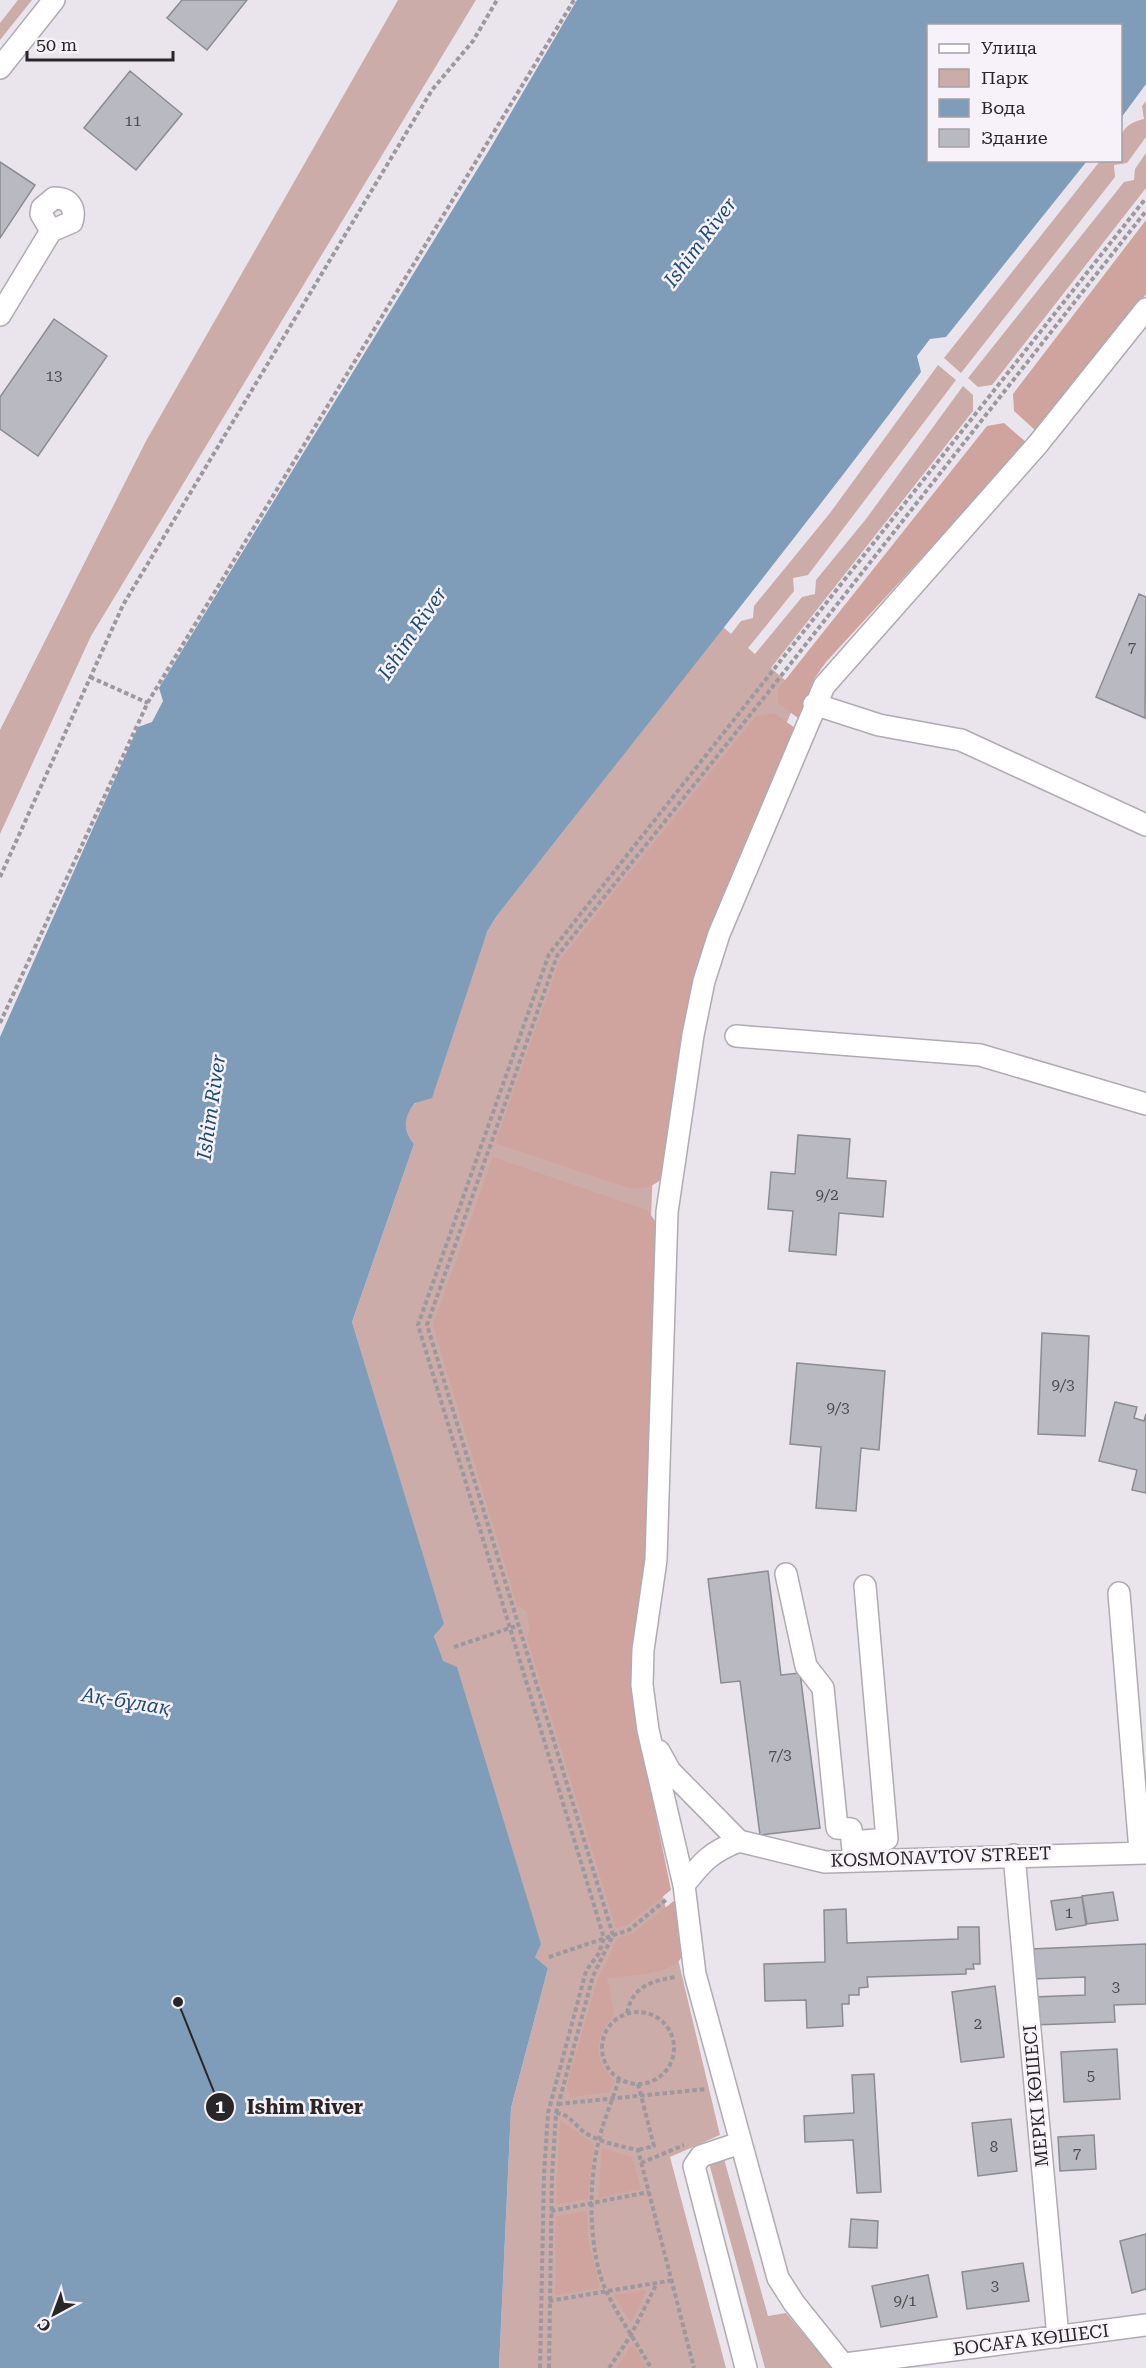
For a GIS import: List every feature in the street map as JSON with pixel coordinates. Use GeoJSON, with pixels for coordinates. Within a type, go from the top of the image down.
{"type":"FeatureCollection","features":[{"type":"Feature","properties":{"kind":"street"},"geometry":{"type":"LineString","coordinates":[[0,68],[54,0]]}},
{"type":"Feature","properties":{"kind":"street"},"geometry":{"type":"LineString","coordinates":[[0,315],[51,231]]}},
{"type":"Feature","properties":{"kind":"street"},"geometry":{"type":"LineString","coordinates":[[845,2366],[801,2312],[778,2278],[695,1974],[684,1885],[648,1730],[642,1685],[643,1650],[656,1560],[667,1212],[693,1035],[704,981],[719,934],[814,704],[837,669],[1030,453],[1146,309]]}},
{"type":"Feature","properties":{"kind":"street"},"geometry":{"type":"LineString","coordinates":[[814,704],[879,725],[961,740],[1143,816]]}},
{"type":"Feature","properties":{"kind":"street"},"geometry":{"type":"LineString","coordinates":[[736,1036],[980,1055],[1146,1104]]}},
{"type":"Feature","properties":{"kind":"street"},"geometry":{"type":"LineString","coordinates":[[786,1574],[806,1666],[823,1688],[837,1828],[851,1828],[853,1851],[887,1839],[865,1586]]}},
{"type":"Feature","properties":{"kind":"street"},"geometry":{"type":"LineString","coordinates":[[1119,1593],[1143,1852]]}},
{"type":"Feature","properties":{"kind":"street"},"geometry":{"type":"LineString","coordinates":[[648,1730],[670,1771],[740,1841],[714,1851],[702,1861],[684,1885]]}},
{"type":"Feature","properties":{"kind":"street","name":"KOSMONAVTOV STREET"},"geometry":{"type":"LineString","coordinates":[[740,1841],[825,1862],[853,1851],[1014,1856],[1143,1852]]}},
{"type":"Feature","properties":{"kind":"street","name":"МЕРКІ КӨШЕСІ"},"geometry":{"type":"LineString","coordinates":[[1014,1856],[1058,2337]]}},
{"type":"Feature","properties":{"kind":"street"},"geometry":{"type":"LineString","coordinates":[[740,2143],[701,2156],[694,2166],[746,2368]]}},
{"type":"Feature","properties":{"kind":"street","name":"БОСАҒА КӨШЕСІ"},"geometry":{"type":"LineString","coordinates":[[845,2366],[1146,2325]]}},
{"type":"Feature","properties":{"kind":"path"},"geometry":{"type":"LineString","coordinates":[[0,877],[123,605],[432,90],[473,41],[497,0]]}},
{"type":"Feature","properties":{"kind":"path"},"geometry":{"type":"LineString","coordinates":[[0,1023],[148,703],[574,0]]}},
{"type":"Feature","properties":{"kind":"path"},"geometry":{"type":"LineString","coordinates":[[540,2368],[544,2175],[548,2113],[586,1971],[599,1953],[604,1938],[418,1325],[549,954],[1146,198]]}},
{"type":"Feature","properties":{"kind":"path"},"geometry":{"type":"LineString","coordinates":[[90,677],[148,703]]}},
{"type":"Feature","properties":{"kind":"path"},"geometry":{"type":"LineString","coordinates":[[454,1647],[519,1625]]}},
{"type":"Feature","properties":{"kind":"path"},"geometry":{"type":"LineString","coordinates":[[549,1957],[629,1930],[684,1885]]}},
{"type":"Feature","properties":{"kind":"path"},"geometry":{"type":"LineString","coordinates":[[627,2013],[650,2013],[668,2026],[673,2037],[674,2055],[665,2072],[656,2080],[638,2084],[619,2079],[610,2070],[602,2048],[609,2027],[627,2013],[634,1994],[644,1986],[659,1979],[695,1974]]}},
{"type":"Feature","properties":{"kind":"path"},"geometry":{"type":"LineString","coordinates":[[619,2079],[599,2140],[593,2171],[592,2203],[598,2268],[606,2292],[651,2368]]}},
{"type":"Feature","properties":{"kind":"path"},"geometry":{"type":"LineString","coordinates":[[556,2113],[565,2113],[585,2132],[599,2140],[638,2150],[654,2146],[638,2084]]}},
{"type":"Feature","properties":{"kind":"path"},"geometry":{"type":"LineString","coordinates":[[558,2104],[642,2097],[710,2088]]}},
{"type":"Feature","properties":{"kind":"path"},"geometry":{"type":"LineString","coordinates":[[641,2163],[691,2142]]}},
{"type":"Feature","properties":{"kind":"path"},"geometry":{"type":"LineString","coordinates":[[638,2150],[674,2280],[694,2368]]}},
{"type":"Feature","properties":{"kind":"path"},"geometry":{"type":"LineString","coordinates":[[551,2211],[649,2192]]}},
{"type":"Feature","properties":{"kind":"path"},"geometry":{"type":"LineString","coordinates":[[549,2301],[674,2280]]}},
{"type":"Feature","properties":{"kind":"path"},"geometry":{"type":"LineString","coordinates":[[609,2368],[631,2335],[657,2283]]}},
{"type":"Feature","properties":{"kind":"green space"},"geometry":{"type":"Polygon","coordinates":[[[18,0],[32,0],[0,40],[0,23],[18,0]]]}},
{"type":"Feature","properties":{"kind":"green space"},"geometry":{"type":"Polygon","coordinates":[[[398,0],[476,0],[91,636],[0,834],[0,730],[146,441],[398,0]]]}},
{"type":"Feature","properties":{"kind":"green space"},"geometry":{"type":"Polygon","coordinates":[[[1146,101],[1146,137],[1127,163],[1114,165],[1115,177],[961,373],[944,358],[1099,162],[1122,162],[1122,134],[1129,125],[1144,119],[1142,106],[1146,101]]]}},
{"type":"Feature","properties":{"kind":"green space"},"geometry":{"type":"Polygon","coordinates":[[[1146,153],[1146,188],[992,385],[978,387],[968,378],[1124,182],[1134,180],[1135,169],[1146,153]]]}},
{"type":"Feature","properties":{"kind":"green space"},"geometry":{"type":"Polygon","coordinates":[[[938,365],[956,380],[808,575],[793,578],[794,591],[748,648],[755,654],[802,597],[815,594],[816,580],[866,519],[963,386],[973,395],[973,411],[771,668],[800,693],[738,830],[654,1142],[630,1758],[720,2135],[670,2157],[726,2368],[499,2368],[511,2108],[548,1968],[535,1957],[434,1636],[443,1624],[352,1322],[414,1144],[407,1132],[408,1113],[422,1099],[487,932],[496,917],[723,627],[731,634],[741,621],[753,618],[754,606],[830,513],[938,365]]]}},
{"type":"Feature","properties":{"kind":"green space"},"geometry":{"type":"Polygon","coordinates":[[[724,2159],[768,2316],[786,2313],[832,2368],[765,2368],[709,2163],[724,2159]]]}},
{"type":"Feature","properties":{"kind":"shaded area"},"geometry":{"type":"Polygon","coordinates":[[[1146,220],[1146,294],[1036,431],[1014,411],[1013,394],[1146,220]]]}},
{"type":"Feature","properties":{"kind":"shaded area"},"geometry":{"type":"Polygon","coordinates":[[[1004,423],[1027,443],[826,662],[814,679],[798,718],[778,703],[778,689],[987,426],[1004,423]]]}},
{"type":"Feature","properties":{"kind":"shaded area"},"geometry":{"type":"Polygon","coordinates":[[[774,713],[795,728],[704,954],[666,1175],[649,1186],[629,1188],[495,1143],[560,960],[756,716],[774,713]]]}},
{"type":"Feature","properties":{"kind":"shaded area"},"geometry":{"type":"Polygon","coordinates":[[[493,1157],[647,1210],[661,1229],[649,1542],[636,1719],[671,1890],[627,1925],[616,1928],[527,1638],[530,1628],[526,1611],[517,1605],[433,1325],[493,1157]]]}},
{"type":"Feature","properties":{"kind":"shaded area"},"geometry":{"type":"Polygon","coordinates":[[[675,1900],[683,1939],[683,1952],[680,1960],[673,1966],[651,1973],[607,1978],[614,2014],[603,2031],[599,2057],[607,2073],[615,2081],[610,2092],[570,2097],[567,2085],[597,1981],[618,1938],[632,1934],[675,1900]]]}},
{"type":"Feature","properties":{"kind":"shaded area"},"geometry":{"type":"Polygon","coordinates":[[[560,2120],[594,2144],[588,2199],[556,2204],[560,2120]]]}},
{"type":"Feature","properties":{"kind":"shaded area"},"geometry":{"type":"Polygon","coordinates":[[[602,2148],[632,2157],[641,2189],[598,2198],[602,2148]]]}},
{"type":"Feature","properties":{"kind":"shaded area"},"geometry":{"type":"Polygon","coordinates":[[[587,2211],[588,2238],[600,2288],[555,2295],[556,2216],[587,2211]]]}},
{"type":"Feature","properties":{"kind":"shaded area"},"geometry":{"type":"Polygon","coordinates":[[[647,2290],[631,2323],[614,2295],[647,2290]]]}},
{"type":"Feature","properties":{"kind":"shaded area"},"geometry":{"type":"Polygon","coordinates":[[[633,2344],[647,2368],[617,2368],[633,2344]]]}},
{"type":"Feature","properties":{"kind":"water","name":"Ақ-бұлақ"},"geometry":{"type":"Polygon","coordinates":[[[577,0],[1146,0],[1146,84],[1122,117],[1122,24],[927,24],[927,162],[1086,162],[946,337],[930,339],[917,356],[921,372],[496,917],[487,932],[432,1098],[415,1103],[408,1113],[406,1129],[414,1144],[352,1322],[444,1624],[434,1636],[443,1661],[457,1667],[541,1944],[535,1957],[548,1968],[511,2108],[499,2368],[0,2368],[0,1037],[138,727],[152,722],[163,701],[159,688],[488,152],[577,0]]]}},
{"type":"Feature","properties":{"kind":"building"},"geometry":{"type":"Polygon","coordinates":[[[182,0],[247,0],[207,50],[167,18],[182,0]]]}},
{"type":"Feature","properties":{"kind":"building"},"geometry":{"type":"Polygon","coordinates":[[[130,71],[182,114],[136,170],[84,128],[130,71]]]}},
{"type":"Feature","properties":{"kind":"building"},"geometry":{"type":"Polygon","coordinates":[[[0,162],[35,185],[0,238],[0,162]]]}},
{"type":"Feature","properties":{"kind":"building"},"geometry":{"type":"Polygon","coordinates":[[[54,319],[107,356],[38,456],[0,429],[0,397],[54,319]]]}},
{"type":"Feature","properties":{"kind":"building"},"geometry":{"type":"Polygon","coordinates":[[[1139,594],[1146,597],[1145,718],[1096,697],[1139,594]]]}},
{"type":"Feature","properties":{"kind":"building"},"geometry":{"type":"Polygon","coordinates":[[[798,1135],[850,1139],[847,1178],[886,1181],[883,1217],[839,1213],[836,1255],[789,1251],[793,1211],[768,1209],[771,1172],[795,1174],[798,1135]]]}},
{"type":"Feature","properties":{"kind":"building"},"geometry":{"type":"Polygon","coordinates":[[[1042,1333],[1089,1336],[1085,1436],[1038,1434],[1042,1333]]]}},
{"type":"Feature","properties":{"kind":"building"},"geometry":{"type":"Polygon","coordinates":[[[797,1363],[885,1371],[879,1450],[861,1448],[856,1511],[816,1508],[821,1447],[790,1444],[797,1363]]]}},
{"type":"Feature","properties":{"kind":"building"},"geometry":{"type":"Polygon","coordinates":[[[1115,1402],[1137,1407],[1134,1418],[1144,1421],[1146,1414],[1146,1493],[1132,1490],[1137,1470],[1099,1461],[1115,1402]]]}},
{"type":"Feature","properties":{"kind":"building"},"geometry":{"type":"Polygon","coordinates":[[[768,1571],[781,1675],[800,1673],[820,1828],[760,1835],[740,1681],[721,1683],[708,1579],[768,1571]]]}},
{"type":"Feature","properties":{"kind":"building"},"geometry":{"type":"Polygon","coordinates":[[[1113,1892],[1118,1920],[1087,1924],[1082,1896],[1113,1892]]]}},
{"type":"Feature","properties":{"kind":"building"},"geometry":{"type":"Polygon","coordinates":[[[1082,1897],[1086,1925],[1056,1930],[1051,1901],[1082,1897]]]}},
{"type":"Feature","properties":{"kind":"building"},"geometry":{"type":"Polygon","coordinates":[[[846,1909],[847,1943],[958,1939],[958,1927],[979,1927],[980,1964],[973,1964],[974,1969],[966,1969],[966,1974],[867,1977],[868,1987],[859,1988],[859,1995],[849,1995],[849,2004],[842,2004],[843,2026],[807,2028],[806,2000],[765,2001],[764,1964],[825,1962],[824,1910],[846,1909]]]}},
{"type":"Feature","properties":{"kind":"building"},"geometry":{"type":"Polygon","coordinates":[[[1146,1944],[1146,2004],[1114,2005],[1115,2022],[1034,2025],[1033,1997],[1085,1995],[1085,1977],[1033,1979],[1031,1949],[1146,1944]]]}},
{"type":"Feature","properties":{"kind":"building"},"geometry":{"type":"Polygon","coordinates":[[[995,1986],[1004,2057],[961,2062],[952,1992],[995,1986]]]}},
{"type":"Feature","properties":{"kind":"building"},"geometry":{"type":"Polygon","coordinates":[[[1117,2049],[1120,2099],[1064,2102],[1061,2052],[1117,2049]]]}},
{"type":"Feature","properties":{"kind":"building"},"geometry":{"type":"Polygon","coordinates":[[[874,2074],[881,2192],[857,2193],[853,2140],[805,2142],[804,2116],[854,2113],[852,2075],[874,2074]]]}},
{"type":"Feature","properties":{"kind":"building"},"geometry":{"type":"Polygon","coordinates":[[[1011,2119],[1017,2171],[978,2176],[972,2123],[1011,2119]]]}},
{"type":"Feature","properties":{"kind":"building"},"geometry":{"type":"Polygon","coordinates":[[[1094,2135],[1096,2169],[1060,2171],[1058,2137],[1094,2135]]]}},
{"type":"Feature","properties":{"kind":"building"},"geometry":{"type":"Polygon","coordinates":[[[851,2219],[878,2221],[877,2248],[849,2247],[851,2219]]]}},
{"type":"Feature","properties":{"kind":"building"},"geometry":{"type":"Polygon","coordinates":[[[1146,2234],[1146,2289],[1132,2293],[1120,2241],[1146,2234]]]}},
{"type":"Feature","properties":{"kind":"building"},"geometry":{"type":"Polygon","coordinates":[[[1023,2263],[1029,2301],[967,2309],[962,2272],[1023,2263]]]}},
{"type":"Feature","properties":{"kind":"building"},"geometry":{"type":"Polygon","coordinates":[[[928,2275],[937,2317],[881,2327],[872,2286],[928,2275]]]}},
{"type":"Feature","properties":{"kind":"place","name":"Ishim River"},"geometry":{"type":"Point","coordinates":[178,2002]}}]}
